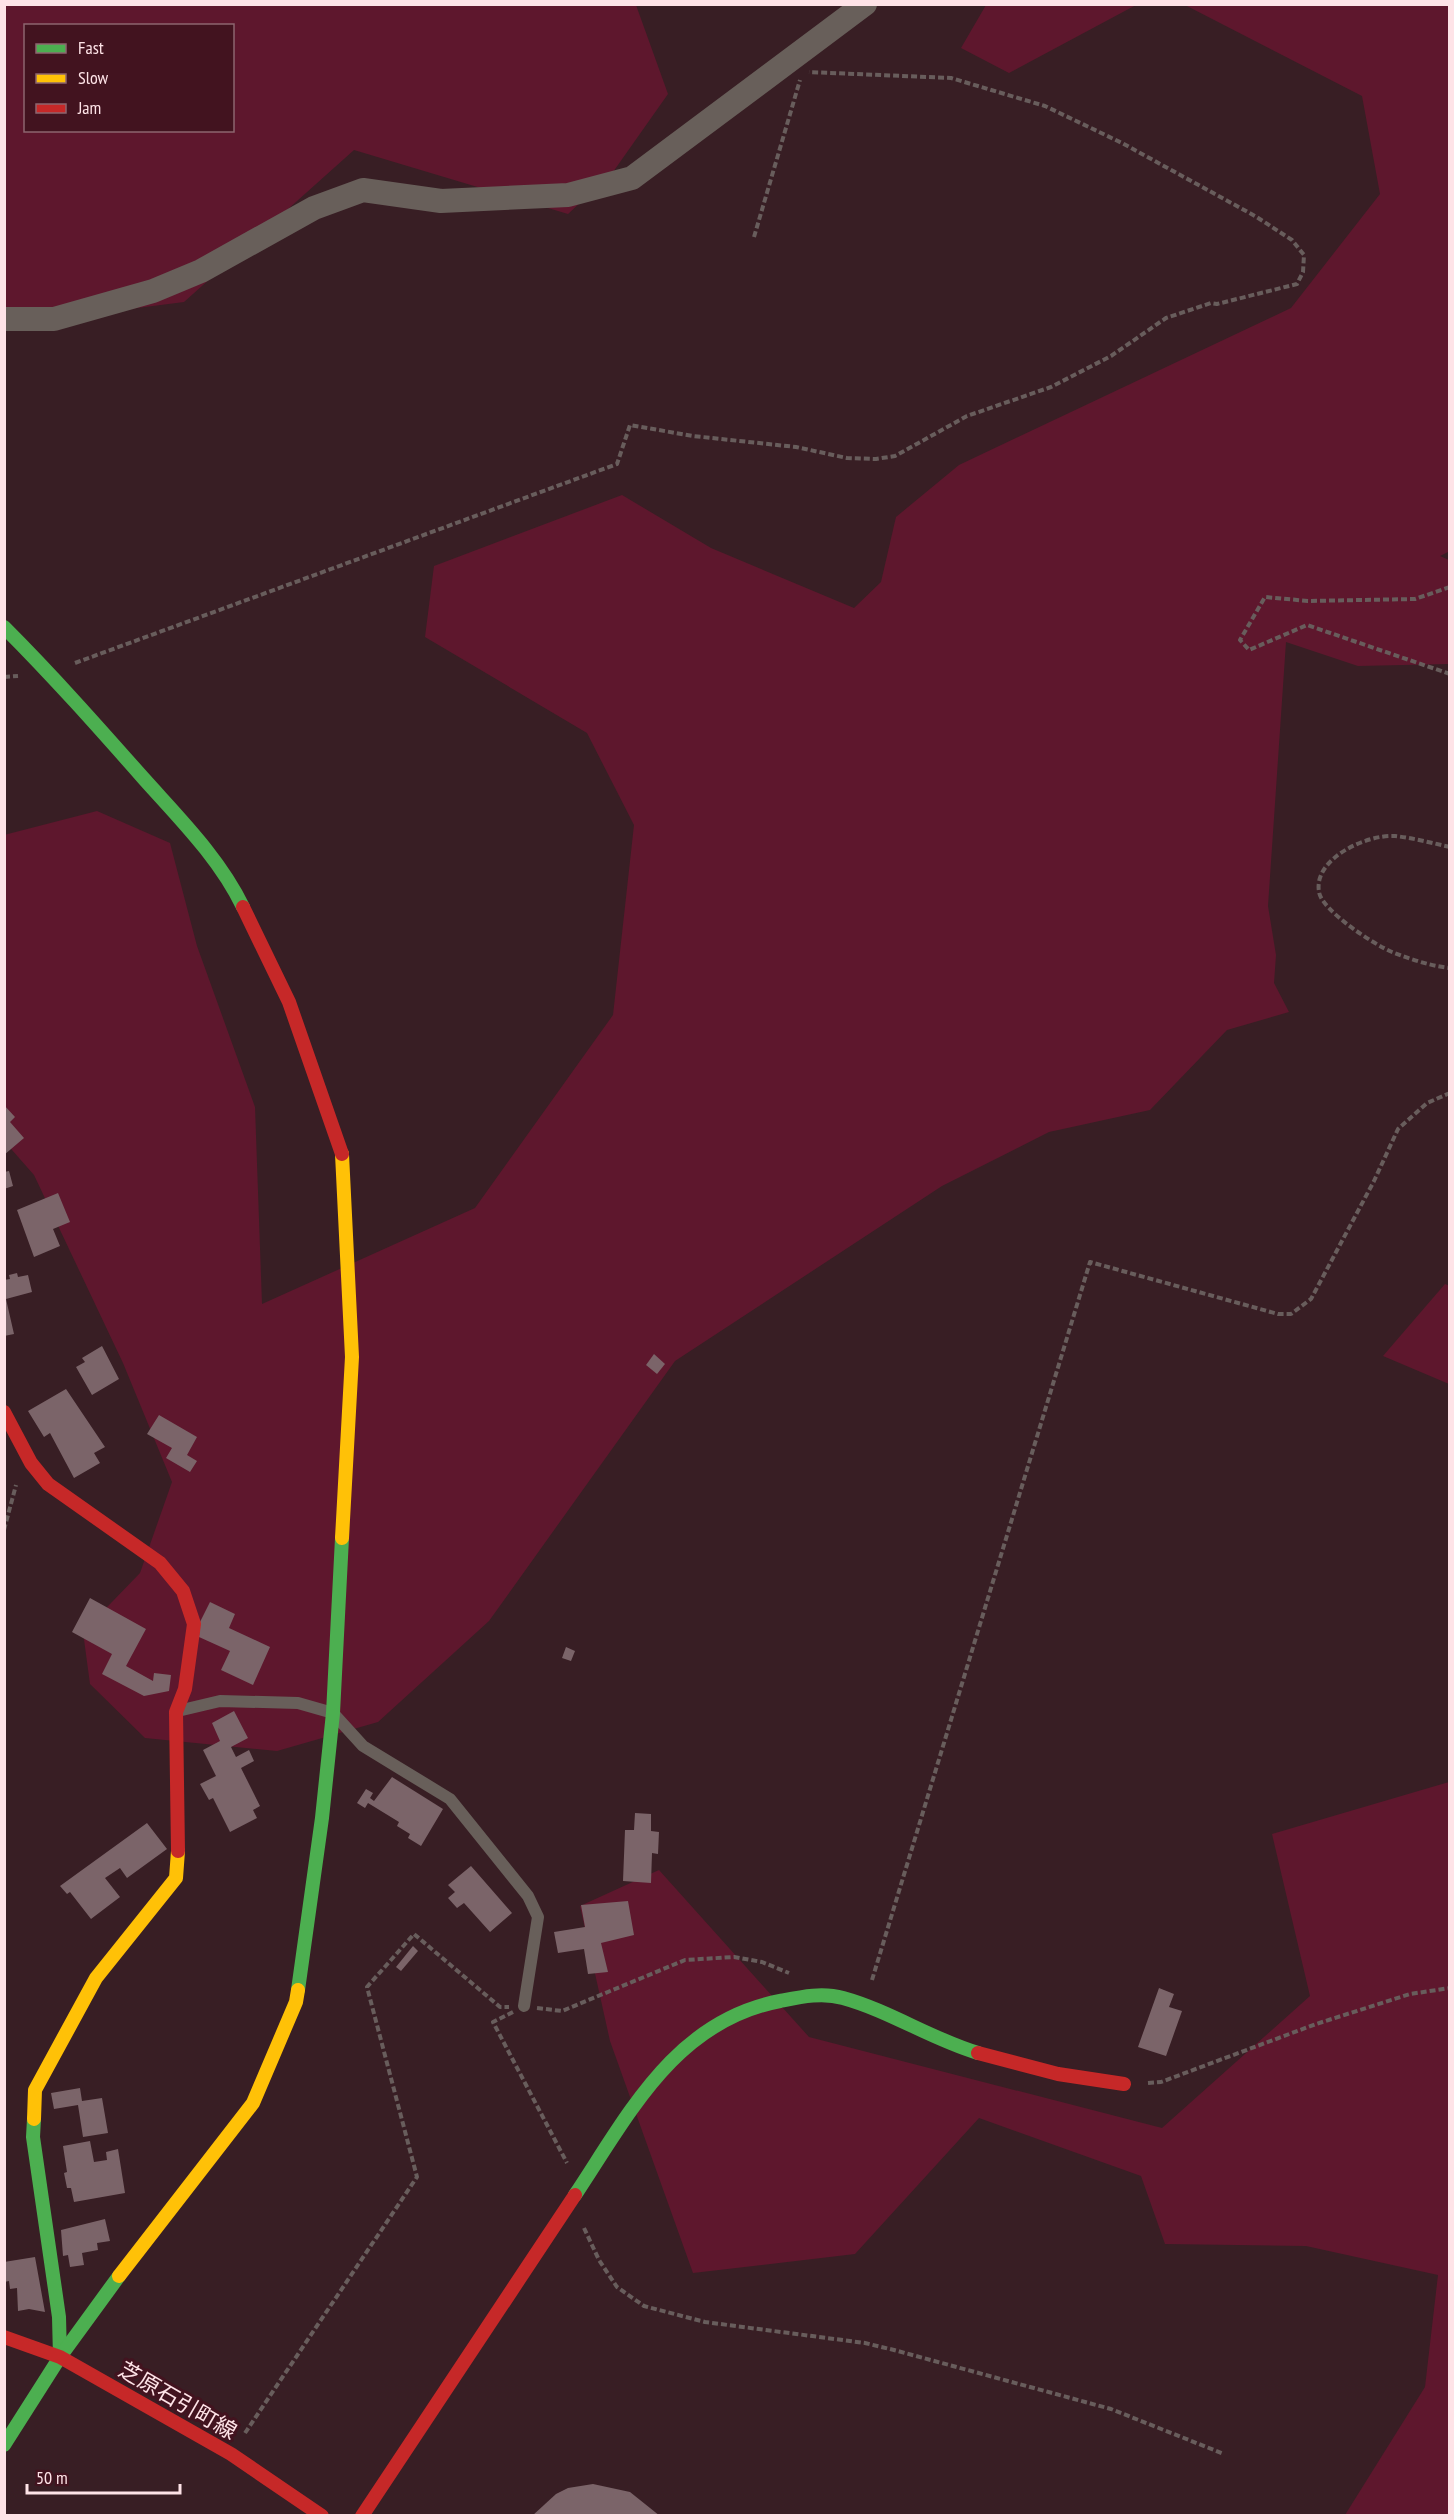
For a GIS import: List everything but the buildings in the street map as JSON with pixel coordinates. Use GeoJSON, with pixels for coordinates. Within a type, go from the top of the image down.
{"type":"FeatureCollection","features":[{"type":"Feature","properties":{"kind":"street"},"geometry":{"type":"LineString","coordinates":[[4,319],[54,319],[153,291],[201,271],[314,208],[363,190],[441,201],[568,195],[632,178],[866,4]]}},
{"type":"Feature","properties":{"kind":"street"},"geometry":{"type":"LineString","coordinates":[[4,627],[49,672],[193,834],[236,893],[289,1002],[342,1155],[352,1357],[333,1713],[321,1829],[296,2002],[253,2103],[147,2237],[60,2357],[4,2445]]}},
{"type":"Feature","properties":{"kind":"street"},"geometry":{"type":"LineString","coordinates":[[4,1412],[31,1463],[48,1484],[160,1563],[183,1591],[194,1624],[185,1689],[176,1712],[179,1829],[176,1878],[96,1978],[35,2090],[33,2137],[59,2317],[60,2357]]}},
{"type":"Feature","properties":{"kind":"street"},"geometry":{"type":"LineString","coordinates":[[362,2516],[642,2095],[672,2059],[702,2029],[739,2010],[823,1994],[864,2007],[950,2044],[1019,2066],[1080,2081],[1124,2084]]}},
{"type":"Feature","properties":{"kind":"street","name":"芝原石引町線"},"geometry":{"type":"LineString","coordinates":[[4,2337],[60,2357],[231,2454],[322,2516]]}},
{"type":"Feature","properties":{"kind":"lane"},"geometry":{"type":"LineString","coordinates":[[176,1712],[220,1701],[298,1703],[333,1713],[363,1746],[450,1799],[528,1896],[538,1917],[524,2006]]}},
{"type":"Feature","properties":{"kind":"path"},"geometry":{"type":"LineString","coordinates":[[49,672],[617,464],[630,425],[693,436],[796,447],[847,458],[876,459],[895,456],[967,416],[1061,382],[1111,356],[1166,318],[1211,303],[1217,304],[1298,284],[1303,272],[1304,255],[1292,240],[1255,216],[1122,144],[1045,106],[951,78],[802,72],[754,237]]}},
{"type":"Feature","properties":{"kind":"path"},"geometry":{"type":"LineString","coordinates":[[1449,587],[1415,599],[1308,601],[1265,597],[1240,640],[1249,650],[1307,625],[1449,674]]}},
{"type":"Feature","properties":{"kind":"path"},"geometry":{"type":"LineString","coordinates":[[1449,847],[1393,836],[1357,843],[1330,861],[1319,881],[1319,894],[1336,916],[1390,951],[1434,966],[1449,968]]}},
{"type":"Feature","properties":{"kind":"path"},"geometry":{"type":"LineString","coordinates":[[864,2007],[1090,1262],[1278,1314],[1291,1314],[1311,1299],[1374,1181],[1398,1129],[1427,1103],[1449,1093]]}},
{"type":"Feature","properties":{"kind":"path"},"geometry":{"type":"LineString","coordinates":[[4,1530],[18,1477],[48,1484]]}},
{"type":"Feature","properties":{"kind":"path"},"geometry":{"type":"LineString","coordinates":[[231,2454],[417,2177],[368,1987],[414,1934],[500,2007],[524,2006],[562,2011],[685,1960],[734,1957],[762,1962],[793,1975]]}},
{"type":"Feature","properties":{"kind":"path"},"geometry":{"type":"LineString","coordinates":[[1124,2084],[1161,2082],[1316,2024],[1410,1994],[1449,1988]]}},
{"type":"Feature","properties":{"kind":"path"},"geometry":{"type":"LineString","coordinates":[[524,2006],[493,2022],[558,2142],[579,2192],[582,2223],[599,2260],[617,2288],[644,2306],[705,2322],[865,2343],[894,2350],[1111,2409],[1224,2454]]}},
{"type":"Feature","properties":{"kind":"shaded area"},"geometry":{"type":"Polygon","coordinates":[[[4,5],[636,5],[668,94],[613,172],[568,214],[354,150],[184,302],[5,325],[4,5]]]}},
{"type":"Feature","properties":{"kind":"shaded area"},"geometry":{"type":"Polygon","coordinates":[[[986,5],[1136,5],[1009,73],[961,48],[986,5]]]}},
{"type":"Feature","properties":{"kind":"shaded area"},"geometry":{"type":"Polygon","coordinates":[[[1185,5],[1449,5],[1450,551],[1440,556],[1449,560],[1449,664],[1358,666],[1286,642],[1268,906],[1276,955],[1274,983],[1289,1012],[1227,1030],[1150,1110],[1049,1132],[942,1186],[675,1361],[489,1621],[378,1722],[277,1751],[145,1738],[90,1684],[83,1632],[140,1573],[172,1482],[123,1363],[34,1175],[5,1142],[4,835],[97,811],[170,843],[197,946],[255,1107],[262,1304],[475,1208],[613,1015],[634,825],[587,733],[425,637],[434,566],[622,495],[711,548],[854,608],[881,582],[896,517],[959,465],[1291,308],[1380,194],[1362,96],[1185,5]]]}},
{"type":"Feature","properties":{"kind":"shaded area"},"geometry":{"type":"Polygon","coordinates":[[[1445,1284],[1450,1286],[1449,1384],[1383,1356],[1445,1284]]]}},
{"type":"Feature","properties":{"kind":"shaded area"},"geometry":{"type":"Polygon","coordinates":[[[1449,1782],[1449,2515],[1345,2515],[1425,2387],[1438,2275],[1306,2246],[1165,2244],[1141,2176],[979,2118],[855,2254],[693,2273],[610,2041],[580,1906],[659,1870],[809,2037],[1162,2128],[1310,1996],[1272,1834],[1449,1782]]]}},
{"type":"Feature","properties":{"kind":"traffic: fast"},"geometry":{"type":"LineString","coordinates":[[4,627],[76,702],[185,825],[223,872],[243,907]]}},
{"type":"Feature","properties":{"kind":"traffic: fast"},"geometry":{"type":"LineString","coordinates":[[298,1990],[322,1818],[333,1713],[342,1538]]}},
{"type":"Feature","properties":{"kind":"traffic: fast"},"geometry":{"type":"LineString","coordinates":[[575,2195],[615,2133],[658,2075],[683,2050],[711,2028],[743,2012],[795,1998],[835,1996],[877,2010],[978,2053]]}},
{"type":"Feature","properties":{"kind":"traffic: fast"},"geometry":{"type":"LineString","coordinates":[[34,2119],[33,2137],[59,2317],[60,2357]]}},
{"type":"Feature","properties":{"kind":"traffic: fast"},"geometry":{"type":"LineString","coordinates":[[4,2445],[60,2357],[119,2276]]}},
{"type":"Feature","properties":{"kind":"traffic: slow"},"geometry":{"type":"LineString","coordinates":[[342,1154],[352,1357],[342,1538]]}},
{"type":"Feature","properties":{"kind":"traffic: slow"},"geometry":{"type":"LineString","coordinates":[[34,2119],[35,2090],[96,1978],[176,1878],[178,1851]]}},
{"type":"Feature","properties":{"kind":"traffic: slow"},"geometry":{"type":"LineString","coordinates":[[119,2276],[253,2103],[296,2002],[298,1990]]}},
{"type":"Feature","properties":{"kind":"traffic: jam"},"geometry":{"type":"LineString","coordinates":[[243,907],[289,1002],[342,1154]]}},
{"type":"Feature","properties":{"kind":"traffic: jam"},"geometry":{"type":"LineString","coordinates":[[4,1412],[31,1463],[48,1484],[160,1563],[183,1591],[194,1624],[185,1689],[176,1712],[178,1851]]}},
{"type":"Feature","properties":{"kind":"traffic: jam"},"geometry":{"type":"LineString","coordinates":[[978,2053],[1058,2074],[1124,2084]]}},
{"type":"Feature","properties":{"kind":"traffic: jam"},"geometry":{"type":"LineString","coordinates":[[362,2516],[575,2195]]}},
{"type":"Feature","properties":{"kind":"traffic: jam"},"geometry":{"type":"LineString","coordinates":[[4,2337],[60,2357],[231,2454],[322,2516]]}}]}
